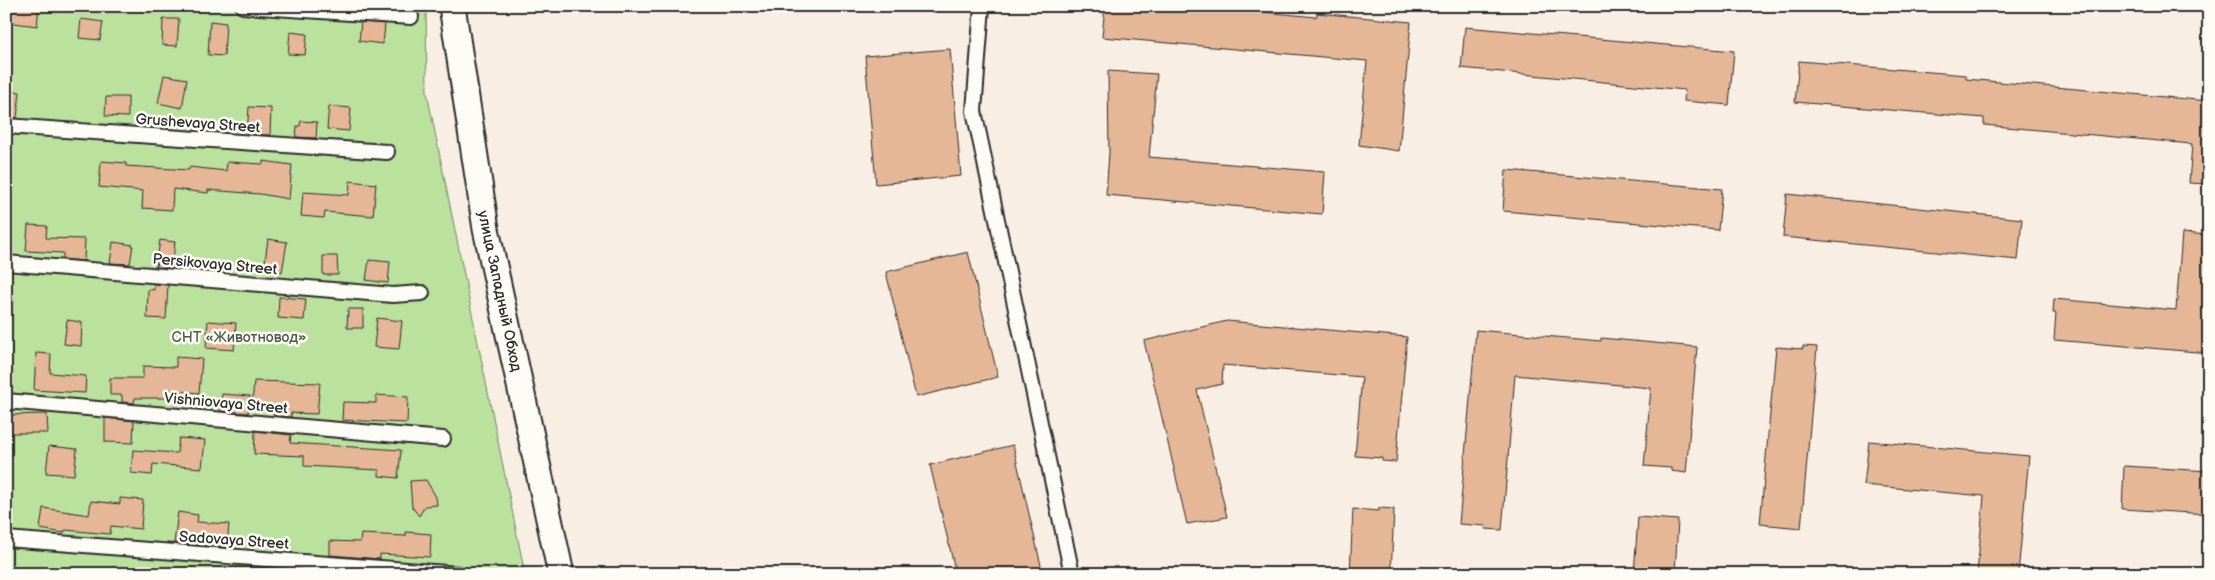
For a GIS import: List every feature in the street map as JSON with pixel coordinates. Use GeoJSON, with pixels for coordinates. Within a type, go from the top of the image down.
{"type":"FeatureCollection","features":[{"type":"Feature","properties":{"kind":"highway","name":"улица Западный Обход"},"geometry":{"type":"LineString","coordinates":[[452,6],[486,229],[561,574]]}},
{"type":"Feature","properties":{"kind":"highway","name":"улица Западный Обход"},"geometry":{"type":"LineString","coordinates":[[467,6],[470,44],[497,226],[548,472],[572,574]]}},
{"type":"Feature","properties":{"kind":"street"},"geometry":{"type":"LineString","coordinates":[[243,6],[412,17]]}},
{"type":"Feature","properties":{"kind":"street"},"geometry":{"type":"LineString","coordinates":[[982,6],[974,111],[1072,574]]}},
{"type":"Feature","properties":{"kind":"street","name":"Grushevaya Street"},"geometry":{"type":"LineString","coordinates":[[6,126],[387,152]]}},
{"type":"Feature","properties":{"kind":"street","name":"Persikovaya Street"},"geometry":{"type":"LineString","coordinates":[[6,263],[393,295],[422,293]]}},
{"type":"Feature","properties":{"kind":"street","name":"Vishniovaya Street"},"geometry":{"type":"LineString","coordinates":[[6,401],[444,439]]}},
{"type":"Feature","properties":{"kind":"street","name":"Sadovaya Street"},"geometry":{"type":"LineString","coordinates":[[6,539],[459,574]]}},
{"type":"Feature","properties":{"kind":"green space","name":"СНТ «Животновод»"},"geometry":{"type":"Polygon","coordinates":[[[6,6],[426,6],[427,93],[525,574],[6,574],[6,6]]]}},
{"type":"Feature","properties":{"kind":"building"},"geometry":{"type":"Polygon","coordinates":[[[7,6],[39,7],[37,26],[6,22],[7,6]]]}},
{"type":"Feature","properties":{"kind":"building"},"geometry":{"type":"Polygon","coordinates":[[[1105,6],[1201,6],[1316,17],[1317,13],[1411,22],[1399,151],[1359,145],[1367,61],[1102,37],[1105,6]]]}},
{"type":"Feature","properties":{"kind":"building"},"geometry":{"type":"Polygon","coordinates":[[[81,19],[103,22],[100,40],[79,38],[81,19]]]}},
{"type":"Feature","properties":{"kind":"building"},"geometry":{"type":"Polygon","coordinates":[[[163,19],[179,19],[177,46],[162,45],[163,19]]]}},
{"type":"Feature","properties":{"kind":"building"},"geometry":{"type":"Polygon","coordinates":[[[210,21],[226,23],[224,56],[208,55],[210,21]]]}},
{"type":"Feature","properties":{"kind":"building"},"geometry":{"type":"Polygon","coordinates":[[[361,22],[385,24],[383,44],[359,41],[361,22]]]}},
{"type":"Feature","properties":{"kind":"building"},"geometry":{"type":"Polygon","coordinates":[[[1465,27],[1734,51],[1729,105],[1684,101],[1685,90],[1461,68],[1465,27]]]}},
{"type":"Feature","properties":{"kind":"building"},"geometry":{"type":"Polygon","coordinates":[[[290,32],[307,34],[305,55],[288,54],[290,32]]]}},
{"type":"Feature","properties":{"kind":"building"},"geometry":{"type":"Polygon","coordinates":[[[950,49],[961,176],[876,184],[865,56],[950,49]]]}},
{"type":"Feature","properties":{"kind":"building"},"geometry":{"type":"Polygon","coordinates":[[[1799,61],[1966,75],[1966,79],[2209,101],[2209,184],[2189,183],[2192,144],[1984,125],[1984,118],[1795,102],[1799,61]]]}},
{"type":"Feature","properties":{"kind":"building"},"geometry":{"type":"Polygon","coordinates":[[[1108,71],[1157,74],[1149,157],[1325,172],[1322,214],[1106,195],[1109,153],[1108,71]]]}},
{"type":"Feature","properties":{"kind":"building"},"geometry":{"type":"Polygon","coordinates":[[[164,75],[187,79],[182,108],[158,103],[164,75]]]}},
{"type":"Feature","properties":{"kind":"building"},"geometry":{"type":"Polygon","coordinates":[[[6,90],[20,92],[17,118],[6,117],[6,90]]]}},
{"type":"Feature","properties":{"kind":"building"},"geometry":{"type":"Polygon","coordinates":[[[106,97],[128,97],[128,117],[105,116],[106,97]]]}},
{"type":"Feature","properties":{"kind":"building"},"geometry":{"type":"Polygon","coordinates":[[[329,106],[351,108],[349,131],[327,129],[329,106]]]}},
{"type":"Feature","properties":{"kind":"building"},"geometry":{"type":"Polygon","coordinates":[[[249,107],[271,108],[270,135],[247,134],[249,107]]]}},
{"type":"Feature","properties":{"kind":"building"},"geometry":{"type":"Polygon","coordinates":[[[301,121],[317,122],[316,138],[296,137],[297,126],[300,126],[301,121]]]}},
{"type":"Feature","properties":{"kind":"building"},"geometry":{"type":"Polygon","coordinates":[[[101,161],[126,163],[126,166],[189,170],[189,167],[226,171],[227,162],[263,164],[263,161],[292,165],[289,199],[260,194],[208,190],[208,193],[173,189],[172,210],[142,208],[143,191],[99,187],[101,161]]]}},
{"type":"Feature","properties":{"kind":"building"},"geometry":{"type":"Polygon","coordinates":[[[1506,170],[1722,189],[1718,230],[1503,211],[1506,170]]]}},
{"type":"Feature","properties":{"kind":"building"},"geometry":{"type":"Polygon","coordinates":[[[350,181],[376,184],[373,216],[325,212],[324,218],[301,216],[303,192],[349,195],[350,181]]]}},
{"type":"Feature","properties":{"kind":"building"},"geometry":{"type":"Polygon","coordinates":[[[1787,194],[2022,219],[2018,260],[1783,237],[1787,194]]]}},
{"type":"Feature","properties":{"kind":"building"},"geometry":{"type":"Polygon","coordinates":[[[28,225],[47,226],[46,238],[85,239],[84,261],[63,259],[63,253],[26,251],[28,225]]]}},
{"type":"Feature","properties":{"kind":"building"},"geometry":{"type":"Polygon","coordinates":[[[2182,233],[2209,235],[2209,353],[2054,340],[2056,313],[2053,313],[2054,299],[2176,310],[2182,233]]]}},
{"type":"Feature","properties":{"kind":"building"},"geometry":{"type":"Polygon","coordinates":[[[268,239],[287,242],[282,272],[264,269],[268,239]]]}},
{"type":"Feature","properties":{"kind":"building"},"geometry":{"type":"Polygon","coordinates":[[[160,240],[175,242],[172,268],[156,267],[160,240]]]}},
{"type":"Feature","properties":{"kind":"building"},"geometry":{"type":"Polygon","coordinates":[[[113,242],[133,245],[130,264],[110,263],[113,242]]]}},
{"type":"Feature","properties":{"kind":"building"},"geometry":{"type":"Polygon","coordinates":[[[968,252],[998,377],[916,397],[886,272],[968,252]]]}},
{"type":"Feature","properties":{"kind":"building"},"geometry":{"type":"Polygon","coordinates":[[[323,256],[337,256],[338,275],[323,275],[323,256]]]}},
{"type":"Feature","properties":{"kind":"building"},"geometry":{"type":"Polygon","coordinates":[[[369,260],[390,262],[388,283],[366,280],[369,260]]]}},
{"type":"Feature","properties":{"kind":"building"},"geometry":{"type":"Polygon","coordinates":[[[154,284],[168,285],[166,319],[147,318],[148,289],[154,290],[154,284]]]}},
{"type":"Feature","properties":{"kind":"building"},"geometry":{"type":"Polygon","coordinates":[[[279,297],[306,299],[304,320],[278,318],[279,297]]]}},
{"type":"Feature","properties":{"kind":"building"},"geometry":{"type":"Polygon","coordinates":[[[348,309],[363,309],[363,328],[347,328],[348,309]]]}},
{"type":"Feature","properties":{"kind":"building"},"geometry":{"type":"Polygon","coordinates":[[[377,318],[402,321],[399,349],[374,347],[377,318]]]}},
{"type":"Feature","properties":{"kind":"building"},"geometry":{"type":"Polygon","coordinates":[[[67,320],[82,322],[81,346],[64,344],[67,320]]]}},
{"type":"Feature","properties":{"kind":"building"},"geometry":{"type":"Polygon","coordinates":[[[208,321],[236,323],[234,350],[206,348],[208,321]]]}},
{"type":"Feature","properties":{"kind":"building"},"geometry":{"type":"Polygon","coordinates":[[[1227,321],[1407,337],[1396,462],[1382,461],[1382,458],[1355,456],[1362,377],[1223,365],[1222,384],[1197,390],[1227,517],[1187,524],[1144,341],[1227,321]]]}},
{"type":"Feature","properties":{"kind":"building"},"geometry":{"type":"Polygon","coordinates":[[[1476,330],[1601,341],[1601,338],[1697,347],[1686,473],[1671,471],[1671,468],[1644,466],[1651,388],[1515,375],[1502,530],[1485,529],[1486,526],[1459,524],[1476,330]]]}},
{"type":"Feature","properties":{"kind":"building"},"geometry":{"type":"Polygon","coordinates":[[[1803,346],[1817,347],[1801,528],[1760,524],[1776,347],[1803,349],[1803,346]]]}},
{"type":"Feature","properties":{"kind":"building"},"geometry":{"type":"Polygon","coordinates":[[[36,353],[51,354],[50,373],[86,376],[85,393],[34,390],[36,353]]]}},
{"type":"Feature","properties":{"kind":"building"},"geometry":{"type":"Polygon","coordinates":[[[176,357],[202,359],[199,393],[169,390],[169,398],[135,398],[134,403],[122,402],[122,395],[110,395],[110,378],[143,378],[143,366],[176,367],[176,357]]]}},
{"type":"Feature","properties":{"kind":"building"},"geometry":{"type":"Polygon","coordinates":[[[254,381],[320,383],[317,414],[291,413],[291,417],[275,416],[267,406],[252,405],[254,381]]]}},
{"type":"Feature","properties":{"kind":"building"},"geometry":{"type":"Polygon","coordinates":[[[222,394],[250,396],[248,413],[220,411],[222,394]]]}},
{"type":"Feature","properties":{"kind":"building"},"geometry":{"type":"Polygon","coordinates":[[[376,395],[408,397],[407,423],[342,420],[343,402],[376,403],[376,395]]]}},
{"type":"Feature","properties":{"kind":"building"},"geometry":{"type":"Polygon","coordinates":[[[47,414],[48,433],[6,433],[6,415],[47,414]]]}},
{"type":"Feature","properties":{"kind":"building"},"geometry":{"type":"Polygon","coordinates":[[[105,418],[134,421],[133,443],[105,442],[105,418]]]}},
{"type":"Feature","properties":{"kind":"building"},"geometry":{"type":"Polygon","coordinates":[[[255,431],[291,435],[290,443],[401,450],[398,478],[379,476],[379,470],[304,466],[304,456],[254,454],[255,431]]]}},
{"type":"Feature","properties":{"kind":"building"},"geometry":{"type":"Polygon","coordinates":[[[179,438],[205,440],[202,468],[153,464],[152,475],[131,473],[133,450],[177,453],[179,438]]]}},
{"type":"Feature","properties":{"kind":"building"},"geometry":{"type":"Polygon","coordinates":[[[1869,441],[2029,456],[2018,574],[1977,574],[1984,496],[1864,485],[1869,441]]]}},
{"type":"Feature","properties":{"kind":"building"},"geometry":{"type":"Polygon","coordinates":[[[1013,445],[1042,570],[1027,574],[956,574],[930,465],[1013,445]]]}},
{"type":"Feature","properties":{"kind":"building"},"geometry":{"type":"Polygon","coordinates":[[[49,446],[77,449],[74,475],[46,473],[49,446]]]}},
{"type":"Feature","properties":{"kind":"building"},"geometry":{"type":"Polygon","coordinates":[[[2124,466],[2209,471],[2209,514],[2122,509],[2124,466]]]}},
{"type":"Feature","properties":{"kind":"building"},"geometry":{"type":"Polygon","coordinates":[[[426,480],[436,497],[437,505],[425,506],[419,516],[412,507],[410,481],[426,480]]]}},
{"type":"Feature","properties":{"kind":"building"},"geometry":{"type":"Polygon","coordinates":[[[120,498],[143,500],[141,529],[111,526],[110,534],[65,530],[64,533],[40,529],[43,508],[89,515],[91,501],[120,504],[120,498]]]}},
{"type":"Feature","properties":{"kind":"building"},"geometry":{"type":"Polygon","coordinates":[[[1379,508],[1394,509],[1391,574],[1350,574],[1353,509],[1379,511],[1379,508]]]}},
{"type":"Feature","properties":{"kind":"building"},"geometry":{"type":"Polygon","coordinates":[[[178,512],[198,515],[197,522],[229,524],[227,547],[174,543],[178,512]]]}},
{"type":"Feature","properties":{"kind":"building"},"geometry":{"type":"Polygon","coordinates":[[[1638,517],[1678,520],[1675,574],[1634,574],[1638,517]]]}},
{"type":"Feature","properties":{"kind":"building"},"geometry":{"type":"Polygon","coordinates":[[[406,532],[431,534],[430,557],[380,554],[380,559],[330,555],[330,541],[360,542],[361,534],[406,536],[406,532]]]}}]}
